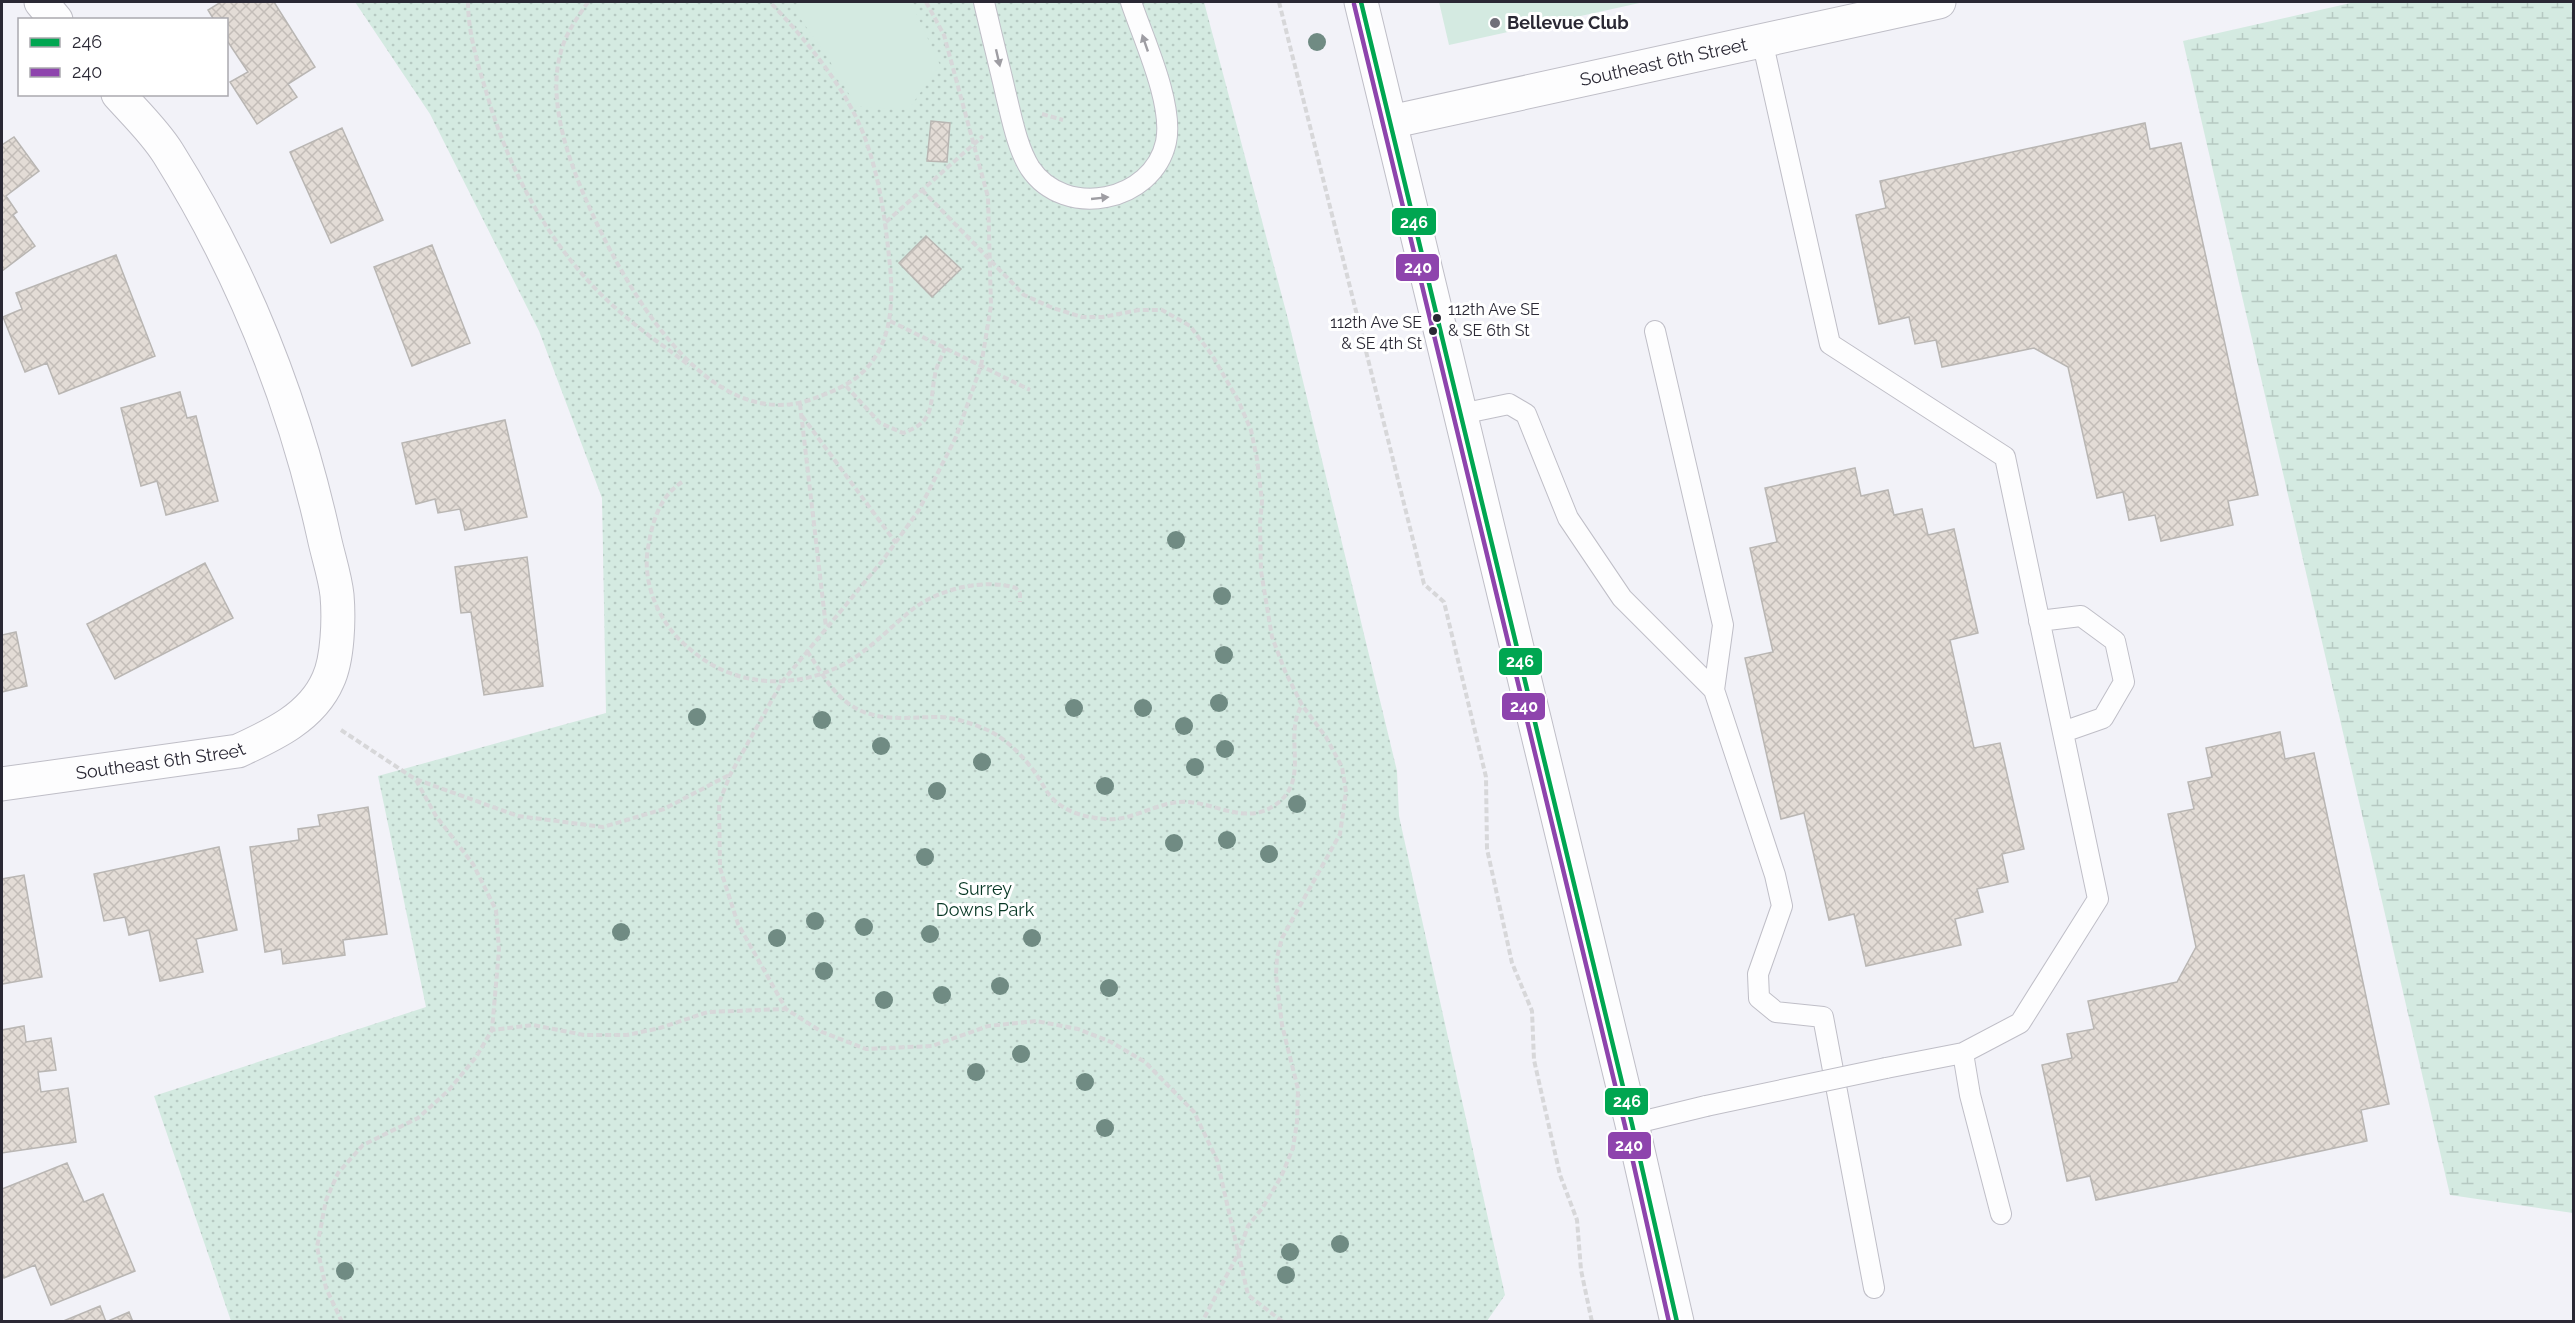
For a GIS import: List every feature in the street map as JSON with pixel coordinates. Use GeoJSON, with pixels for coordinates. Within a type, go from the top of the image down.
{"type":"FeatureCollection","features":[{"type":"Feature","properties":{"kind":"street"},"geometry":{"type":"LineString","coordinates":[[41,2],[54,18]]}},
{"type":"Feature","properties":{"kind":"street"},"geometry":{"type":"LineString","coordinates":[[1361,2],[1632,1124],[1677,1322]]}},
{"type":"Feature","properties":{"kind":"street","name":"Southeast 6th Street"},"geometry":{"type":"LineString","coordinates":[[1390,122],[1939,2]]}},
{"type":"Feature","properties":{"kind":"street"},"geometry":{"type":"LineString","coordinates":[[120,96],[167,151],[228,259],[269,353],[310,473],[337,594],[336,646],[329,680],[309,710]]}},
{"type":"Feature","properties":{"kind":"street","name":"Southeast 6th Street"},"geometry":{"type":"LineString","coordinates":[[2,784],[238,751],[273,735],[309,710]]}},
{"type":"Feature","properties":{"kind":"lane"},"geometry":{"type":"LineString","coordinates":[[984,2],[1011,117],[1023,155],[1039,179],[1069,196],[1087,200],[1107,198],[1125,192],[1141,182],[1154,169],[1167,141],[1167,114],[1164,97],[1131,2]]}},
{"type":"Feature","properties":{"kind":"lane"},"geometry":{"type":"LineString","coordinates":[[1632,1124],[1706,1106],[1963,1053],[2020,1023],[2098,899],[2005,457],[1830,344],[1762,40]]}},
{"type":"Feature","properties":{"kind":"lane"},"geometry":{"type":"LineString","coordinates":[[1655,331],[1723,625],[1714,690],[1775,874],[1782,906],[1758,974],[1759,998],[1776,1012],[1823,1017],[1874,1288]]}},
{"type":"Feature","properties":{"kind":"lane"},"geometry":{"type":"LineString","coordinates":[[1461,414],[1509,404],[1526,414],[1568,518],[1622,598],[1714,690]]}},
{"type":"Feature","properties":{"kind":"lane"},"geometry":{"type":"LineString","coordinates":[[2039,621],[2081,616],[2115,641],[2124,682],[2103,718],[2063,732]]}},
{"type":"Feature","properties":{"kind":"lane"},"geometry":{"type":"LineString","coordinates":[[1963,1053],[1970,1095],[2001,1214]]}},
{"type":"Feature","properties":{"kind":"path"},"geometry":{"type":"LineString","coordinates":[[468,2],[468,14],[479,66],[493,116],[538,216],[575,265],[602,296],[631,322],[728,391],[762,403],[800,404],[846,386],[874,360],[890,321],[891,275],[885,223],[876,178],[864,137],[837,85],[806,40],[770,2]]}},
{"type":"Feature","properties":{"kind":"path"},"geometry":{"type":"LineString","coordinates":[[588,2],[571,26],[560,55],[557,88],[562,125],[579,183],[606,243],[635,293],[664,333],[696,370]]}},
{"type":"Feature","properties":{"kind":"path"},"geometry":{"type":"LineString","coordinates":[[926,2],[944,35],[988,197],[991,261],[990,306],[981,366],[956,437],[919,510],[896,543],[782,682],[730,775],[719,803],[720,868],[738,924],[786,1009],[822,1032],[866,1049],[932,1046],[988,1026],[1036,1021],[1078,1029],[1111,1042],[1145,1062],[1194,1112],[1217,1160],[1248,1295],[1283,1322]]}},
{"type":"Feature","properties":{"kind":"path"},"geometry":{"type":"LineString","coordinates":[[1279,2],[1424,584],[1444,602],[1484,766],[1487,849],[1512,963],[1532,1011],[1534,1060],[1560,1175],[1577,1220],[1581,1270],[1592,1322]]}},
{"type":"Feature","properties":{"kind":"path"},"geometry":{"type":"LineString","coordinates":[[885,223],[986,133]]}},
{"type":"Feature","properties":{"kind":"path"},"geometry":{"type":"LineString","coordinates":[[922,190],[1024,295],[1053,309],[1082,317],[1103,317],[1139,310],[1162,310],[1190,326],[1212,356],[1238,400],[1251,430],[1262,501],[1260,524],[1264,599],[1275,646],[1302,705],[1330,743],[1342,767],[1346,792],[1340,834],[1333,852],[1282,938],[1277,957],[1276,975],[1282,1025],[1298,1089],[1298,1122],[1293,1148],[1281,1177],[1248,1226],[1238,1254],[1202,1322]]}},
{"type":"Feature","properties":{"kind":"path"},"geometry":{"type":"LineString","coordinates":[[890,321],[1030,390]]}},
{"type":"Feature","properties":{"kind":"path"},"geometry":{"type":"LineString","coordinates":[[846,386],[880,423],[903,433],[916,428],[926,419],[931,406],[935,375],[945,348]]}},
{"type":"Feature","properties":{"kind":"path"},"geometry":{"type":"LineString","coordinates":[[800,404],[826,628]]}},
{"type":"Feature","properties":{"kind":"path"},"geometry":{"type":"LineString","coordinates":[[801,415],[896,543]]}},
{"type":"Feature","properties":{"kind":"path"},"geometry":{"type":"LineString","coordinates":[[682,482],[663,500],[654,519],[647,555],[651,592],[664,622],[676,636],[711,666],[736,676],[782,682],[806,679],[823,673],[856,657],[929,598],[970,586],[1008,585],[1016,588],[1020,594],[1020,602]]}},
{"type":"Feature","properties":{"kind":"path"},"geometry":{"type":"LineString","coordinates":[[807,651],[823,673],[826,682],[850,704],[877,717],[910,719],[939,717],[988,730],[1012,748],[1035,772],[1052,799],[1080,815],[1107,819],[1134,817],[1164,805],[1186,802],[1246,815],[1274,806],[1287,794],[1294,783],[1296,770],[1294,722],[1302,705]]}},
{"type":"Feature","properties":{"kind":"path"},"geometry":{"type":"LineString","coordinates":[[309,710],[416,780],[518,816],[603,827],[664,809],[730,775]]}},
{"type":"Feature","properties":{"kind":"path"},"geometry":{"type":"LineString","coordinates":[[342,1322],[326,1288],[317,1247],[326,1200],[338,1173],[363,1145],[418,1118],[449,1090],[476,1057],[492,1030],[499,950],[496,910],[473,864],[436,816],[416,780]]}},
{"type":"Feature","properties":{"kind":"path"},"geometry":{"type":"LineString","coordinates":[[492,1030],[532,1024],[584,1035],[627,1035],[660,1028],[708,1012],[786,1009]]}},
{"type":"Feature","properties":{"kind":"green space","name":"Surrey Downs Park"},"geometry":{"type":"Polygon","coordinates":[[[355,2],[1204,2],[1288,319],[1397,771],[1399,816],[1505,1295],[1487,1321],[231,1321],[154,1096],[426,1007],[378,776],[606,713],[602,498],[539,331],[430,114],[355,2]]]}},
{"type":"Feature","properties":{"kind":"green space"},"geometry":{"type":"Polygon","coordinates":[[[805,2],[911,2],[940,65],[908,110],[856,106],[828,58],[795,11],[805,2]]]}},
{"type":"Feature","properties":{"kind":"green space","name":"Bellevue Club"},"geometry":{"type":"Polygon","coordinates":[[[1439,2],[1644,2],[1449,45],[1439,2]]]}},
{"type":"Feature","properties":{"kind":"green space"},"geometry":{"type":"Polygon","coordinates":[[[2355,2],[2573,2],[2573,1213],[2450,1195],[2183,41],[2355,2]]]}},
{"type":"Feature","properties":{"kind":"building"},"geometry":{"type":"Polygon","coordinates":[[[221,2],[274,2],[315,67],[288,84],[297,97],[257,124],[230,82],[248,72],[228,42],[228,18],[213,18],[208,10],[221,2]]]}},
{"type":"Feature","properties":{"kind":"building"},"geometry":{"type":"Polygon","coordinates":[[[931,121],[950,123],[947,162],[927,161],[931,121]]]}},
{"type":"Feature","properties":{"kind":"building"},"geometry":{"type":"Polygon","coordinates":[[[2145,123],[2150,149],[2181,143],[2258,495],[2228,501],[2233,525],[2161,541],[2155,515],[2129,520],[2123,492],[2097,498],[2068,367],[2034,348],[1942,367],[1936,340],[1915,344],[1909,317],[1879,324],[1856,215],[1886,208],[1880,181],[2145,123]]]}},
{"type":"Feature","properties":{"kind":"building"},"geometry":{"type":"Polygon","coordinates":[[[342,128],[383,220],[331,243],[290,152],[342,128]]]}},
{"type":"Feature","properties":{"kind":"building"},"geometry":{"type":"Polygon","coordinates":[[[14,137],[39,171],[6,196],[17,212],[13,215],[35,246],[2,271],[2,145],[14,137]]]}},
{"type":"Feature","properties":{"kind":"building"},"geometry":{"type":"Polygon","coordinates":[[[926,236],[961,269],[932,297],[899,263],[926,236]]]}},
{"type":"Feature","properties":{"kind":"building"},"geometry":{"type":"Polygon","coordinates":[[[432,245],[470,343],[412,366],[374,267],[432,245]]]}},
{"type":"Feature","properties":{"kind":"building"},"geometry":{"type":"Polygon","coordinates":[[[116,255],[155,356],[59,394],[47,363],[25,372],[3,317],[22,309],[16,293],[116,255]]]}},
{"type":"Feature","properties":{"kind":"building"},"geometry":{"type":"Polygon","coordinates":[[[180,392],[187,418],[196,416],[218,501],[166,515],[157,481],[141,486],[121,408],[180,392]]]}},
{"type":"Feature","properties":{"kind":"building"},"geometry":{"type":"Polygon","coordinates":[[[505,420],[527,517],[465,530],[460,509],[438,513],[435,499],[416,504],[402,443],[505,420]]]}},
{"type":"Feature","properties":{"kind":"building"},"geometry":{"type":"Polygon","coordinates":[[[1855,468],[1861,496],[1888,490],[1894,515],[1922,509],[1928,535],[1954,529],[1978,633],[1950,640],[1974,748],[2000,743],[2024,849],[2002,854],[2008,882],[1977,889],[1983,912],[1955,919],[1961,945],[1866,966],[1854,914],[1829,920],[1804,813],[1781,819],[1745,658],[1773,652],[1750,548],[1777,542],[1765,488],[1855,468]]]}},
{"type":"Feature","properties":{"kind":"building"},"geometry":{"type":"Polygon","coordinates":[[[527,557],[543,686],[484,695],[471,612],[461,613],[455,567],[527,557]]]}},
{"type":"Feature","properties":{"kind":"building"},"geometry":{"type":"Polygon","coordinates":[[[205,563],[233,618],[115,679],[87,624],[205,563]]]}},
{"type":"Feature","properties":{"kind":"building"},"geometry":{"type":"Polygon","coordinates":[[[16,632],[27,686],[2,692],[2,635],[16,632]]]}},
{"type":"Feature","properties":{"kind":"building"},"geometry":{"type":"Polygon","coordinates":[[[2280,732],[2285,759],[2314,753],[2389,1104],[2361,1110],[2367,1141],[2096,1200],[2090,1176],[2067,1181],[2042,1065],[2072,1058],[2067,1034],[2094,1029],[2088,1001],[2177,982],[2196,947],[2168,814],[2194,809],[2188,782],[2212,777],[2206,748],[2280,732]]]}},
{"type":"Feature","properties":{"kind":"building"},"geometry":{"type":"Polygon","coordinates":[[[368,807],[387,934],[343,940],[345,955],[283,964],[281,949],[265,952],[250,847],[299,840],[298,829],[320,826],[318,815],[368,807]]]}},
{"type":"Feature","properties":{"kind":"building"},"geometry":{"type":"Polygon","coordinates":[[[219,847],[237,930],[196,939],[203,972],[160,981],[149,930],[129,935],[125,917],[104,921],[94,874],[219,847]]]}},
{"type":"Feature","properties":{"kind":"building"},"geometry":{"type":"Polygon","coordinates":[[[24,875],[42,977],[2,984],[2,879],[24,875]]]}},
{"type":"Feature","properties":{"kind":"building"},"geometry":{"type":"Polygon","coordinates":[[[24,1026],[26,1042],[51,1038],[56,1070],[38,1072],[41,1092],[68,1088],[76,1142],[2,1153],[2,1030],[24,1026]]]}},
{"type":"Feature","properties":{"kind":"building"},"geometry":{"type":"Polygon","coordinates":[[[67,1163],[84,1202],[103,1194],[135,1271],[51,1305],[35,1265],[4,1278],[2,1273],[2,1189],[67,1163]]]}},
{"type":"Feature","properties":{"kind":"building"},"geometry":{"type":"Polygon","coordinates":[[[100,1306],[106,1322],[61,1322],[100,1306]]]}},
{"type":"Feature","properties":{"kind":"building"},"geometry":{"type":"Polygon","coordinates":[[[129,1312],[133,1322],[106,1322],[129,1312]]]}},
{"type":"Feature","properties":{"kind":"transit line","name":"246"},"geometry":{"type":"LineString","coordinates":[[1361,2],[1632,1124],[1677,1322]]}},
{"type":"Feature","properties":{"kind":"transit line","name":"240"},"geometry":{"type":"LineString","coordinates":[[1354,4],[1625,1126],[1669,1322]]}},
{"type":"Feature","properties":{"kind":"place","name":"Bellevue Club"},"geometry":{"type":"Point","coordinates":[1495,23]}},
{"type":"Feature","properties":{"kind":"place","name":"112th Ave SE & SE 6th St"},"geometry":{"type":"Point","coordinates":[1437,318]}},
{"type":"Feature","properties":{"kind":"place","name":"112th Ave SE & SE 4th St"},"geometry":{"type":"Point","coordinates":[1433,331]}}]}
